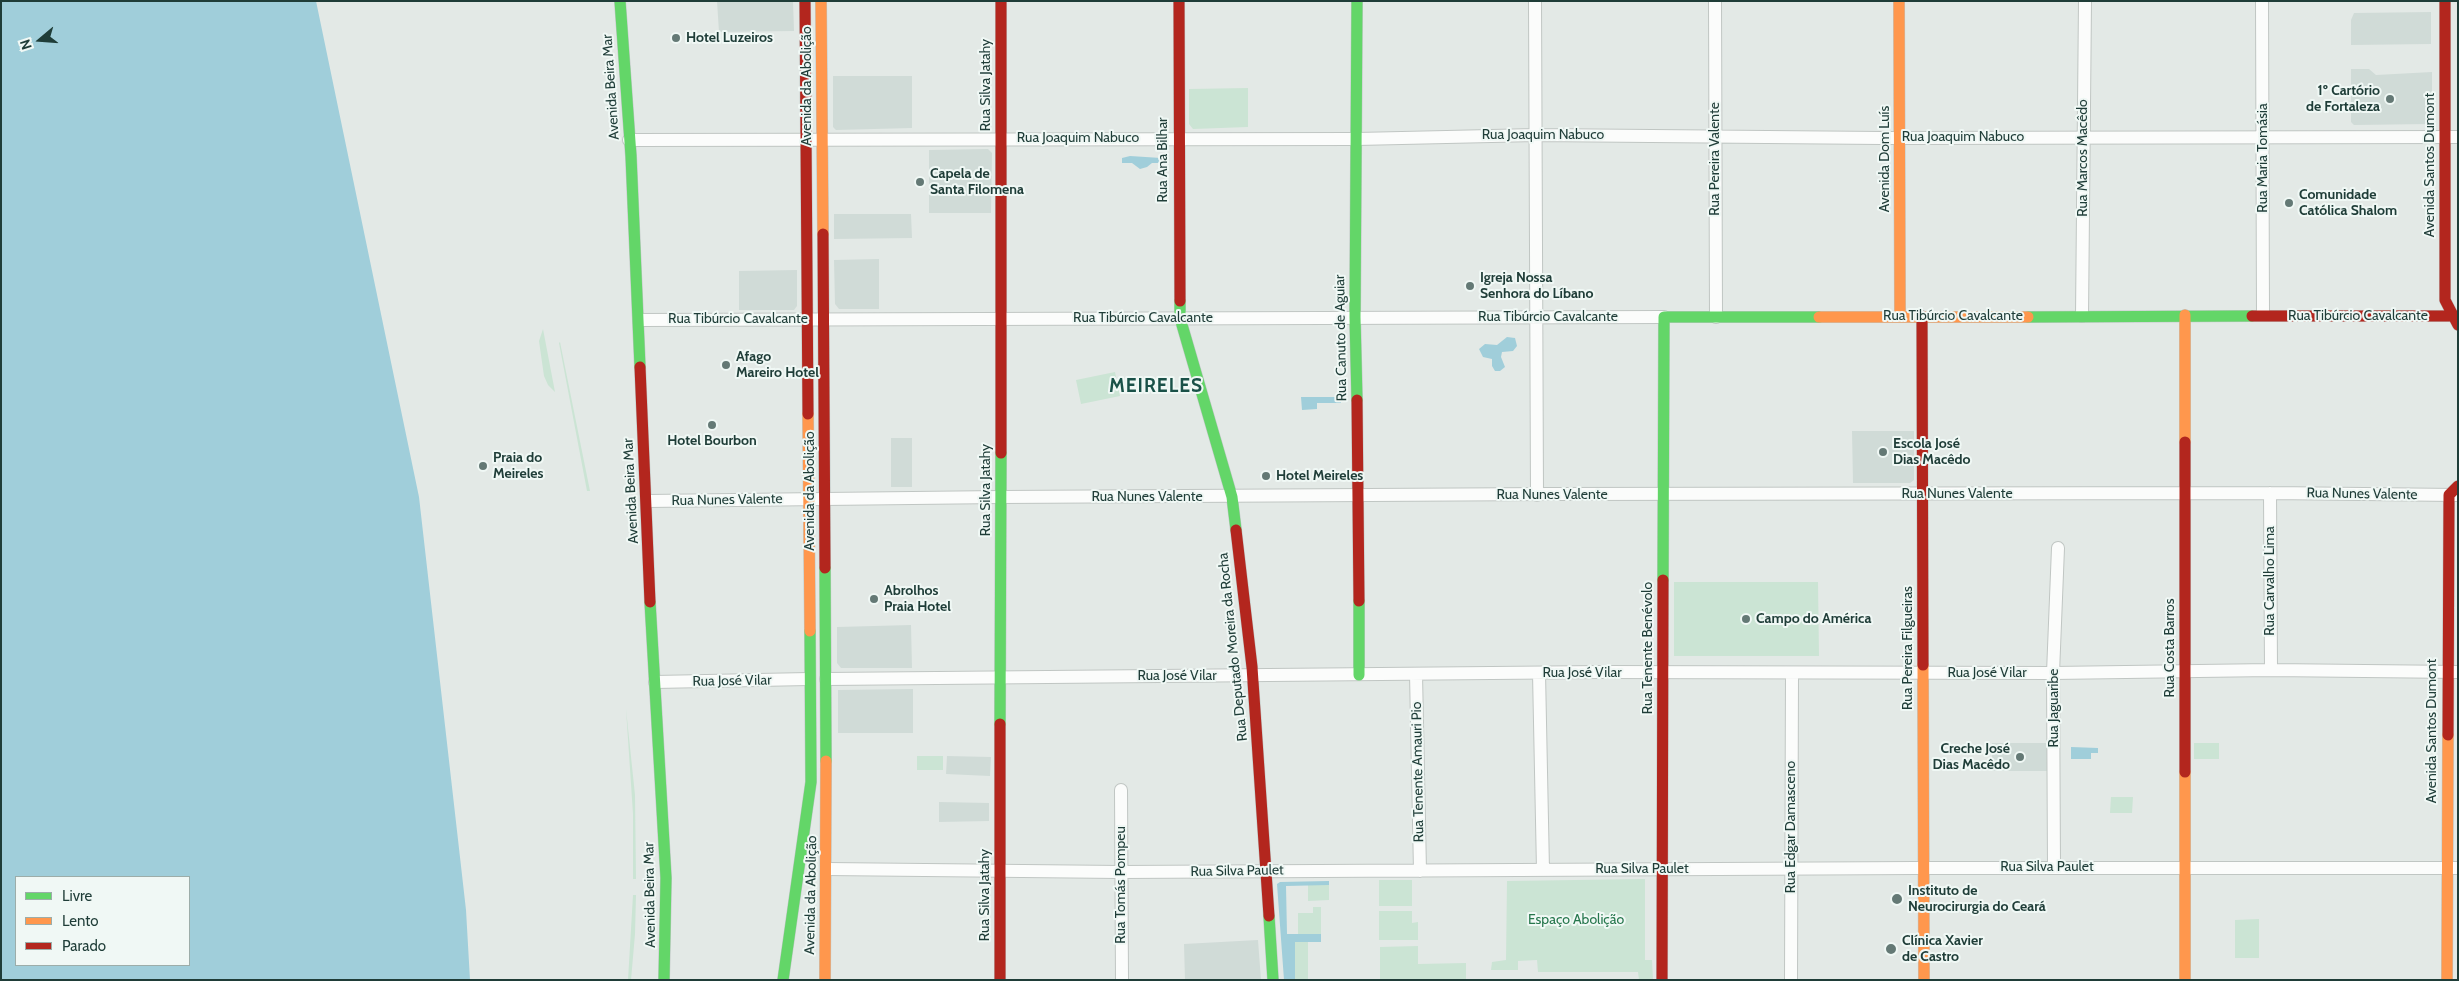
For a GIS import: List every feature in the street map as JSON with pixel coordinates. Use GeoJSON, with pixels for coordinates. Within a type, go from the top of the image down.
{"type":"FeatureCollection","features":[{"type":"Feature","properties":{"kind":"street","name":"Avenida Beira Mar"},"geometry":{"type":"LineString","coordinates":[[620,1],[631,156],[666,886],[664,980]]}},
{"type":"Feature","properties":{"kind":"street","name":"Avenida da Abolição"},"geometry":{"type":"LineString","coordinates":[[783,980],[810,782],[805,1]]}},
{"type":"Feature","properties":{"kind":"street","name":"Avenida da Abolição"},"geometry":{"type":"LineString","coordinates":[[821,1],[827,869],[825,980]]}},
{"type":"Feature","properties":{"kind":"street","name":"Rua Silva Jatahy"},"geometry":{"type":"LineString","coordinates":[[1000,980],[1002,1]]}},
{"type":"Feature","properties":{"kind":"street","name":"Rua Ana Bilhar"},"geometry":{"type":"LineString","coordinates":[[1179,1],[1180,318]]}},
{"type":"Feature","properties":{"kind":"street","name":"Rua Canuto de Aguiar"},"geometry":{"type":"LineString","coordinates":[[1357,1],[1355,317],[1359,496],[1359,675]]}},
{"type":"Feature","properties":{"kind":"street"},"geometry":{"type":"LineString","coordinates":[[1535,1],[1537,494]]}},
{"type":"Feature","properties":{"kind":"street","name":"Rua Pereira Valente"},"geometry":{"type":"LineString","coordinates":[[1715,1],[1716,316]]}},
{"type":"Feature","properties":{"kind":"street","name":"Avenida Dom Luís"},"geometry":{"type":"LineString","coordinates":[[1899,1],[1900,316]]}},
{"type":"Feature","properties":{"kind":"street","name":"Rua Marcos Macêdo"},"geometry":{"type":"LineString","coordinates":[[2082,316],[2082,137],[2085,1]]}},
{"type":"Feature","properties":{"kind":"street","name":"Rua Maria Tomásia"},"geometry":{"type":"LineString","coordinates":[[2262,1],[2264,315]]}},
{"type":"Feature","properties":{"kind":"street","name":"Avenida Santos Dumont"},"geometry":{"type":"LineString","coordinates":[[2445,1],[2451,137],[2444,300],[2456,319]]}},
{"type":"Feature","properties":{"kind":"street","name":"Rua Joaquim Nabuco"},"geometry":{"type":"LineString","coordinates":[[629,140],[1178,139],[1536,135],[1900,138],[2451,137]]}},
{"type":"Feature","properties":{"kind":"street","name":"Rua Tibúrcio Cavalcante"},"geometry":{"type":"LineString","coordinates":[[639,320],[2185,315],[2456,319]]}},
{"type":"Feature","properties":{"kind":"street","name":"Rua Costa Barros"},"geometry":{"type":"LineString","coordinates":[[2185,315],[2185,980]]}},
{"type":"Feature","properties":{"kind":"street","name":"Rua Pereira Filgueiras"},"geometry":{"type":"LineString","coordinates":[[1922,316],[1924,980]]}},
{"type":"Feature","properties":{"kind":"street","name":"Rua Tenente Benévolo"},"geometry":{"type":"LineString","coordinates":[[1662,980],[1664,317]]}},
{"type":"Feature","properties":{"kind":"street","name":"Rua Deputado Moreira da Rocha"},"geometry":{"type":"LineString","coordinates":[[1180,318],[1232,498],[1253,676],[1274,980]]}},
{"type":"Feature","properties":{"kind":"street","name":"Avenida Santos Dumont"},"geometry":{"type":"LineString","coordinates":[[2447,980],[2452,868],[2452,672],[2455,492]]}},
{"type":"Feature","properties":{"kind":"street","name":"Rua Nunes Valente"},"geometry":{"type":"LineString","coordinates":[[647,501],[1001,497],[1232,498],[1537,494],[2455,492]]}},
{"type":"Feature","properties":{"kind":"street","name":"Rua Carvalho Lima"},"geometry":{"type":"LineString","coordinates":[[2270,493],[2271,670]]}},
{"type":"Feature","properties":{"kind":"street","name":"Rua Jaguaribe"},"geometry":{"type":"LineString","coordinates":[[2054,867],[2053,673],[2058,548]]}},
{"type":"Feature","properties":{"kind":"street","name":"Rua José Vilar"},"geometry":{"type":"LineString","coordinates":[[826,679],[1663,672],[2053,673],[2271,670],[2452,672]]}},
{"type":"Feature","properties":{"kind":"street"},"geometry":{"type":"LineString","coordinates":[[1539,673],[1543,870]]}},
{"type":"Feature","properties":{"kind":"street","name":"Rua Edgar Damasceno"},"geometry":{"type":"LineString","coordinates":[[1791,980],[1792,673]]}},
{"type":"Feature","properties":{"kind":"street","name":"Rua Tenente Amauri Pio"},"geometry":{"type":"LineString","coordinates":[[1416,674],[1420,871]]}},
{"type":"Feature","properties":{"kind":"street","name":"Rua José Vilar"},"geometry":{"type":"LineString","coordinates":[[655,682],[809,679]]}},
{"type":"Feature","properties":{"kind":"street","name":"Rua Tomás Pompeu"},"geometry":{"type":"LineString","coordinates":[[1121,790],[1122,980]]}},
{"type":"Feature","properties":{"kind":"street","name":"Rua Silva Paulet"},"geometry":{"type":"LineString","coordinates":[[827,869],[1120,872],[2054,867],[2452,868]]}},
{"type":"Feature","properties":{"kind":"shaded area"},"geometry":{"type":"Polygon","coordinates":[[[717,1],[793,1],[794,31],[719,32],[717,1]]]}},
{"type":"Feature","properties":{"kind":"shaded area"},"geometry":{"type":"Polygon","coordinates":[[[2431,12],[2431,44],[2351,45],[2351,20],[2354,13],[2431,12]]]}},
{"type":"Feature","properties":{"kind":"shaded area"},"geometry":{"type":"Polygon","coordinates":[[[2351,69],[2369,69],[2376,75],[2432,72],[2432,120],[2430,124],[2354,125],[2351,122],[2351,69]]]}},
{"type":"Feature","properties":{"kind":"shaded area"},"geometry":{"type":"Polygon","coordinates":[[[833,76],[912,76],[912,128],[836,130],[833,127],[833,76]]]}},
{"type":"Feature","properties":{"kind":"shaded area"},"geometry":{"type":"Polygon","coordinates":[[[988,149],[992,153],[991,213],[929,213],[929,150],[988,149]]]}},
{"type":"Feature","properties":{"kind":"shaded area"},"geometry":{"type":"Polygon","coordinates":[[[834,214],[911,214],[912,238],[834,239],[834,214]]]}},
{"type":"Feature","properties":{"kind":"shaded area"},"geometry":{"type":"Polygon","coordinates":[[[879,259],[879,309],[839,309],[835,304],[834,260],[879,259]]]}},
{"type":"Feature","properties":{"kind":"shaded area"},"geometry":{"type":"Polygon","coordinates":[[[797,270],[797,306],[794,310],[739,310],[739,271],[797,270]]]}},
{"type":"Feature","properties":{"kind":"shaded area","name":"Escola José Dias Macêdo"},"geometry":{"type":"Polygon","coordinates":[[[1852,431],[1914,431],[1914,480],[1910,483],[1853,483],[1852,431]]]}},
{"type":"Feature","properties":{"kind":"shaded area"},"geometry":{"type":"Polygon","coordinates":[[[891,438],[912,438],[912,487],[891,487],[891,438]]]}},
{"type":"Feature","properties":{"kind":"shaded area"},"geometry":{"type":"Polygon","coordinates":[[[911,625],[912,668],[841,668],[837,663],[837,627],[911,625]]]}},
{"type":"Feature","properties":{"kind":"shaded area"},"geometry":{"type":"Polygon","coordinates":[[[913,689],[913,733],[838,733],[838,690],[913,689]]]}},
{"type":"Feature","properties":{"kind":"shaded area","name":"Creche José Dias Macêdo"},"geometry":{"type":"Polygon","coordinates":[[[1992,743],[2048,743],[2048,771],[1992,771],[1992,743]]]}},
{"type":"Feature","properties":{"kind":"shaded area"},"geometry":{"type":"Polygon","coordinates":[[[947,756],[991,757],[990,776],[946,774],[947,756]]]}},
{"type":"Feature","properties":{"kind":"shaded area"},"geometry":{"type":"Polygon","coordinates":[[[939,802],[989,803],[989,821],[939,822],[939,802]]]}},
{"type":"Feature","properties":{"kind":"shaded area"},"geometry":{"type":"Polygon","coordinates":[[[1258,940],[1261,980],[1185,980],[1184,944],[1258,940]]]}},
{"type":"Feature","properties":{"kind":"green space"},"geometry":{"type":"Polygon","coordinates":[[[1248,88],[1248,127],[1193,129],[1189,124],[1189,89],[1248,88]]]}},
{"type":"Feature","properties":{"kind":"green space"},"geometry":{"type":"Polygon","coordinates":[[[543,329],[555,392],[548,385],[544,376],[539,341],[543,329]]]}},
{"type":"Feature","properties":{"kind":"green space"},"geometry":{"type":"Polygon","coordinates":[[[560,342],[590,491],[587,491],[560,342]]]}},
{"type":"Feature","properties":{"kind":"green space"},"geometry":{"type":"Polygon","coordinates":[[[1115,372],[1120,396],[1081,404],[1076,380],[1115,372]]]}},
{"type":"Feature","properties":{"kind":"green space","name":"Campo do América"},"geometry":{"type":"Polygon","coordinates":[[[1674,582],[1818,582],[1819,656],[1674,656],[1674,582]]]}},
{"type":"Feature","properties":{"kind":"green space"},"geometry":{"type":"Polygon","coordinates":[[[626,709],[635,795],[636,879],[633,879],[633,814],[626,709]]]}},
{"type":"Feature","properties":{"kind":"green space"},"geometry":{"type":"Polygon","coordinates":[[[2194,743],[2219,743],[2219,759],[2194,759],[2194,743]]]}},
{"type":"Feature","properties":{"kind":"green space"},"geometry":{"type":"Polygon","coordinates":[[[917,756],[943,756],[943,770],[917,770],[917,756]]]}},
{"type":"Feature","properties":{"kind":"green space"},"geometry":{"type":"Polygon","coordinates":[[[2111,797],[2133,797],[2132,813],[2110,813],[2111,797]]]}},
{"type":"Feature","properties":{"kind":"green space","name":"Espaço Abolição"},"geometry":{"type":"Polygon","coordinates":[[[1645,879],[1645,960],[1652,960],[1653,980],[1639,980],[1638,972],[1538,972],[1537,960],[1518,961],[1518,970],[1491,970],[1492,962],[1506,960],[1507,881],[1645,879]]]}},
{"type":"Feature","properties":{"kind":"green space"},"geometry":{"type":"Polygon","coordinates":[[[1379,880],[1412,880],[1412,906],[1379,906],[1379,880]]]}},
{"type":"Feature","properties":{"kind":"green space"},"geometry":{"type":"Polygon","coordinates":[[[1308,885],[1329,885],[1329,900],[1308,901],[1308,885]]]}},
{"type":"Feature","properties":{"kind":"green space"},"geometry":{"type":"Polygon","coordinates":[[[633,895],[636,895],[635,934],[631,980],[628,980],[633,895]]]}},
{"type":"Feature","properties":{"kind":"green space"},"geometry":{"type":"Polygon","coordinates":[[[1313,907],[1321,907],[1321,934],[1298,934],[1298,913],[1313,913],[1313,907]]]}},
{"type":"Feature","properties":{"kind":"green space"},"geometry":{"type":"Polygon","coordinates":[[[1379,911],[1412,911],[1412,923],[1418,922],[1418,940],[1379,940],[1379,911]]]}},
{"type":"Feature","properties":{"kind":"green space"},"geometry":{"type":"Polygon","coordinates":[[[2259,919],[2259,958],[2235,958],[2235,920],[2259,919]]]}},
{"type":"Feature","properties":{"kind":"green space"},"geometry":{"type":"Polygon","coordinates":[[[1295,942],[1308,942],[1308,980],[1295,980],[1295,942]]]}},
{"type":"Feature","properties":{"kind":"green space"},"geometry":{"type":"Polygon","coordinates":[[[1418,946],[1418,964],[1466,963],[1466,980],[1380,980],[1380,947],[1418,946]]]}},
{"type":"Feature","properties":{"kind":"water"},"geometry":{"type":"Polygon","coordinates":[[[1,1],[316,1],[419,497],[466,910],[470,980],[1,980],[1,1]]]}},
{"type":"Feature","properties":{"kind":"water"},"geometry":{"type":"Polygon","coordinates":[[[1130,156],[1161,158],[1161,163],[1152,163],[1140,169],[1132,163],[1122,163],[1122,158],[1130,156]]]}},
{"type":"Feature","properties":{"kind":"water"},"geometry":{"type":"Polygon","coordinates":[[[1507,337],[1515,338],[1517,346],[1513,351],[1502,352],[1501,357],[1505,367],[1500,371],[1495,371],[1492,366],[1492,359],[1483,357],[1479,349],[1485,344],[1497,345],[1507,337]]]}},
{"type":"Feature","properties":{"kind":"water"},"geometry":{"type":"Polygon","coordinates":[[[1301,397],[1341,397],[1341,403],[1317,403],[1317,409],[1302,410],[1301,397]]]}},
{"type":"Feature","properties":{"kind":"water"},"geometry":{"type":"Polygon","coordinates":[[[2071,747],[2098,748],[2098,753],[2091,753],[2091,759],[2071,759],[2071,747]]]}},
{"type":"Feature","properties":{"kind":"water"},"geometry":{"type":"Polygon","coordinates":[[[1329,881],[1329,885],[1286,886],[1287,934],[1321,934],[1321,942],[1295,942],[1295,980],[1284,980],[1277,884],[1280,882],[1329,881]]]}},
{"type":"Feature","properties":{"kind":"traffic: fast"},"geometry":{"type":"LineString","coordinates":[[620,1],[631,156],[640,367]]}},
{"type":"Feature","properties":{"kind":"traffic: fast"},"geometry":{"type":"LineString","coordinates":[[1357,1],[1355,317],[1357,400]]}},
{"type":"Feature","properties":{"kind":"traffic: fast"},"geometry":{"type":"LineString","coordinates":[[1180,301],[1180,318],[1232,497],[1236,530]]}},
{"type":"Feature","properties":{"kind":"traffic: fast"},"geometry":{"type":"LineString","coordinates":[[2028,317],[2252,316]]}},
{"type":"Feature","properties":{"kind":"traffic: fast"},"geometry":{"type":"LineString","coordinates":[[1663,580],[1664,317],[1819,317]]}},
{"type":"Feature","properties":{"kind":"traffic: fast"},"geometry":{"type":"LineString","coordinates":[[1000,724],[1001,453]]}},
{"type":"Feature","properties":{"kind":"traffic: fast"},"geometry":{"type":"LineString","coordinates":[[825,568],[826,761]]}},
{"type":"Feature","properties":{"kind":"traffic: fast"},"geometry":{"type":"LineString","coordinates":[[1359,601],[1359,675]]}},
{"type":"Feature","properties":{"kind":"traffic: fast"},"geometry":{"type":"LineString","coordinates":[[650,602],[666,878],[664,980]]}},
{"type":"Feature","properties":{"kind":"traffic: fast"},"geometry":{"type":"LineString","coordinates":[[783,980],[811,782],[810,631]]}},
{"type":"Feature","properties":{"kind":"traffic: fast"},"geometry":{"type":"LineString","coordinates":[[1269,916],[1273,980]]}},
{"type":"Feature","properties":{"kind":"traffic: slow"},"geometry":{"type":"LineString","coordinates":[[821,1],[823,234]]}},
{"type":"Feature","properties":{"kind":"traffic: slow"},"geometry":{"type":"LineString","coordinates":[[1899,1],[1900,316]]}},
{"type":"Feature","properties":{"kind":"traffic: slow"},"geometry":{"type":"LineString","coordinates":[[2185,315],[2185,442]]}},
{"type":"Feature","properties":{"kind":"traffic: slow"},"geometry":{"type":"LineString","coordinates":[[1819,317],[2028,317]]}},
{"type":"Feature","properties":{"kind":"traffic: slow"},"geometry":{"type":"LineString","coordinates":[[808,414],[810,631]]}},
{"type":"Feature","properties":{"kind":"traffic: slow"},"geometry":{"type":"LineString","coordinates":[[1923,665],[1924,980]]}},
{"type":"Feature","properties":{"kind":"traffic: slow"},"geometry":{"type":"LineString","coordinates":[[2447,980],[2448,735]]}},
{"type":"Feature","properties":{"kind":"traffic: slow"},"geometry":{"type":"LineString","coordinates":[[825,980],[826,761]]}},
{"type":"Feature","properties":{"kind":"traffic: slow"},"geometry":{"type":"LineString","coordinates":[[2185,772],[2185,980]]}},
{"type":"Feature","properties":{"kind":"traffic: jam"},"geometry":{"type":"LineString","coordinates":[[805,1],[808,414]]}},
{"type":"Feature","properties":{"kind":"traffic: jam"},"geometry":{"type":"LineString","coordinates":[[1001,1],[1001,453]]}},
{"type":"Feature","properties":{"kind":"traffic: jam"},"geometry":{"type":"LineString","coordinates":[[1179,1],[1180,301]]}},
{"type":"Feature","properties":{"kind":"traffic: jam"},"geometry":{"type":"LineString","coordinates":[[2445,1],[2445,300],[2458,325]]}},
{"type":"Feature","properties":{"kind":"traffic: jam"},"geometry":{"type":"LineString","coordinates":[[823,234],[825,568]]}},
{"type":"Feature","properties":{"kind":"traffic: jam"},"geometry":{"type":"LineString","coordinates":[[1922,316],[1923,665]]}},
{"type":"Feature","properties":{"kind":"traffic: jam"},"geometry":{"type":"LineString","coordinates":[[2252,316],[2458,316]]}},
{"type":"Feature","properties":{"kind":"traffic: jam"},"geometry":{"type":"LineString","coordinates":[[640,367],[650,602]]}},
{"type":"Feature","properties":{"kind":"traffic: jam"},"geometry":{"type":"LineString","coordinates":[[1357,400],[1359,601]]}},
{"type":"Feature","properties":{"kind":"traffic: jam"},"geometry":{"type":"LineString","coordinates":[[2185,442],[2185,772]]}},
{"type":"Feature","properties":{"kind":"traffic: jam"},"geometry":{"type":"LineString","coordinates":[[2448,735],[2449,495],[2458,486]]}},
{"type":"Feature","properties":{"kind":"traffic: jam"},"geometry":{"type":"LineString","coordinates":[[1236,530],[1252,667],[1269,916]]}},
{"type":"Feature","properties":{"kind":"traffic: jam"},"geometry":{"type":"LineString","coordinates":[[1662,980],[1663,580]]}},
{"type":"Feature","properties":{"kind":"traffic: jam"},"geometry":{"type":"LineString","coordinates":[[1000,724],[1000,980]]}},
{"type":"Feature","properties":{"kind":"place","name":"Hotel Luzeiros"},"geometry":{"type":"Point","coordinates":[676,38]}},
{"type":"Feature","properties":{"kind":"place","name":"1º Cartório de Fortaleza"},"geometry":{"type":"Point","coordinates":[2390,99]}},
{"type":"Feature","properties":{"kind":"place","name":"Capela de Santa Filomena"},"geometry":{"type":"Point","coordinates":[920,182]}},
{"type":"Feature","properties":{"kind":"place","name":"Comunidade Católica Shalom"},"geometry":{"type":"Point","coordinates":[2289,203]}},
{"type":"Feature","properties":{"kind":"place","name":"Igreja Nossa Senhora do Líbano"},"geometry":{"type":"Point","coordinates":[1470,286]}},
{"type":"Feature","properties":{"kind":"place","name":"Afago Mareiro Hotel"},"geometry":{"type":"Point","coordinates":[726,365]}},
{"type":"Feature","properties":{"kind":"place","name":"Hotel Bourbon"},"geometry":{"type":"Point","coordinates":[712,425]}},
{"type":"Feature","properties":{"kind":"place","name":"Escola José Dias Macêdo"},"geometry":{"type":"Point","coordinates":[1883,452]}},
{"type":"Feature","properties":{"kind":"place","name":"Praia do Meireles"},"geometry":{"type":"Point","coordinates":[483,466]}},
{"type":"Feature","properties":{"kind":"place","name":"Hotel Meireles"},"geometry":{"type":"Point","coordinates":[1266,476]}},
{"type":"Feature","properties":{"kind":"place","name":"Abrolhos Praia Hotel"},"geometry":{"type":"Point","coordinates":[874,599]}},
{"type":"Feature","properties":{"kind":"place","name":"Campo do América"},"geometry":{"type":"Point","coordinates":[1746,619]}},
{"type":"Feature","properties":{"kind":"place","name":"Creche José Dias Macêdo"},"geometry":{"type":"Point","coordinates":[2020,757]}},
{"type":"Feature","properties":{"kind":"place","name":"Instituto de Neurocirurgia do Ceará"},"geometry":{"type":"Point","coordinates":[1897,899]}},
{"type":"Feature","properties":{"kind":"place","name":"Clínica Xavier de Castro"},"geometry":{"type":"Point","coordinates":[1891,949]}},
{"type":"Feature","properties":{"kind":"district","name":"MEIRELES"},"geometry":{"type":"Point","coordinates":[1156,386]}}]}
